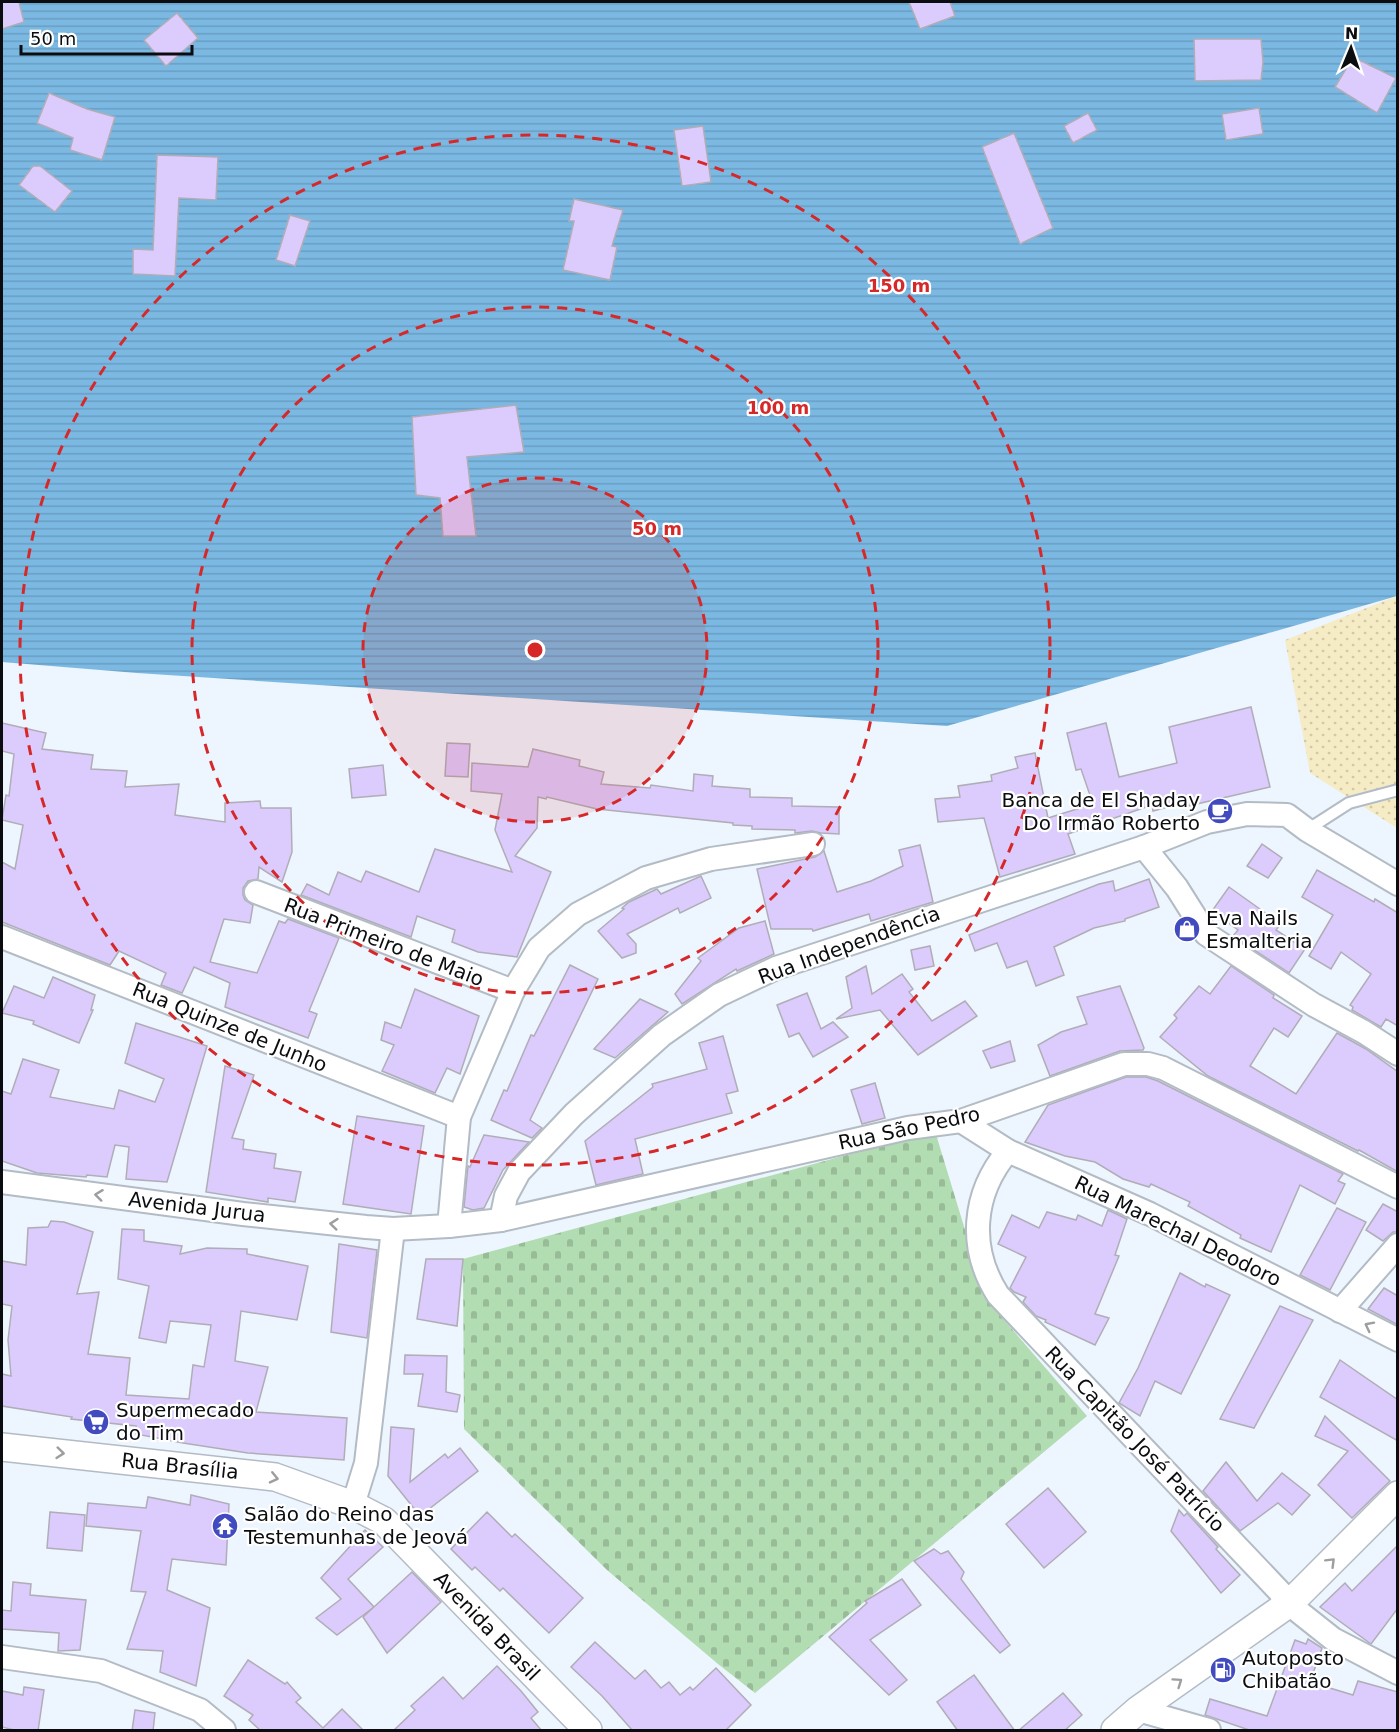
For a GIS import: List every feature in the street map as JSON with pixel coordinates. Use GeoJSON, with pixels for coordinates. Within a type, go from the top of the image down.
{"type":"FeatureCollection","features":[{"type":"Feature","properties":{"kind":"street","name":"Rua Independência"},"geometry":{"type":"LineString","coordinates":[[501,1220],[506,1196],[519,1172],[574,1114],[662,1035],[719,995],[776,968],[1144,847],[1207,822],[1247,814],[1287,815],[1307,831]]}},
{"type":"Feature","properties":{"kind":"street"},"geometry":{"type":"LineString","coordinates":[[1307,831],[1398,884]]}},
{"type":"Feature","properties":{"kind":"street"},"geometry":{"type":"LineString","coordinates":[[449,1226],[459,1117],[513,991],[539,948],[578,914],[646,878],[711,859],[813,844]]}},
{"type":"Feature","properties":{"kind":"street"},"geometry":{"type":"LineString","coordinates":[[1144,847],[1177,888],[1206,934],[1314,1005],[1364,1032],[1398,1054]]}},
{"type":"Feature","properties":{"kind":"street","name":"Rua Primeiro de Maio"},"geometry":{"type":"LineString","coordinates":[[256,892],[513,991]]}},
{"type":"Feature","properties":{"kind":"street","name":"Rua Quinze de Junho"},"geometry":{"type":"LineString","coordinates":[[2,937],[459,1117]]}},
{"type":"Feature","properties":{"kind":"street","name":"Rua São Pedro"},"geometry":{"type":"LineString","coordinates":[[393,1229],[501,1220],[897,1130],[961,1120],[1124,1064],[1148,1064],[1163,1068],[1398,1186]]}},
{"type":"Feature","properties":{"kind":"street","name":"Rua Marechal Deodoro"},"geometry":{"type":"LineString","coordinates":[[961,1120],[1008,1151],[1150,1214],[1398,1340]]}},
{"type":"Feature","properties":{"kind":"street","name":"Rua Capitão José Patrício"},"geometry":{"type":"LineString","coordinates":[[1008,1151],[994,1168],[987,1183],[978,1222],[977,1240],[988,1278],[998,1294],[1299,1612],[1333,1639],[1398,1673]]}},
{"type":"Feature","properties":{"kind":"street","name":"Avenida Jurua"},"geometry":{"type":"LineString","coordinates":[[2,1182],[243,1214],[393,1229]]}},
{"type":"Feature","properties":{"kind":"street"},"geometry":{"type":"LineString","coordinates":[[353,1505],[366,1463],[393,1229]]}},
{"type":"Feature","properties":{"kind":"street"},"geometry":{"type":"LineString","coordinates":[[1340,1311],[1398,1245]]}},
{"type":"Feature","properties":{"kind":"street","name":"Rua Brasília"},"geometry":{"type":"LineString","coordinates":[[2,1447],[275,1476],[353,1505]]}},
{"type":"Feature","properties":{"kind":"street"},"geometry":{"type":"LineString","coordinates":[[1115,1731],[1138,1710],[1291,1602],[1398,1495]]}},
{"type":"Feature","properties":{"kind":"street","name":"Avenida Brasil"},"geometry":{"type":"LineString","coordinates":[[353,1505],[384,1521],[588,1731]]}},
{"type":"Feature","properties":{"kind":"street"},"geometry":{"type":"LineString","coordinates":[[2,1657],[101,1671],[200,1710],[224,1731]]}},
{"type":"Feature","properties":{"kind":"street"},"geometry":{"type":"LineString","coordinates":[[1138,1710],[1209,1731]]}},
{"type":"Feature","properties":{"kind":"lane"},"geometry":{"type":"LineString","coordinates":[[1307,831],[1349,803],[1398,790]]}},
{"type":"Feature","properties":{"kind":"sand"},"geometry":{"type":"Polygon","coordinates":[[[1397,596],[1397,828],[1310,773],[1285,640],[1397,596]]]}},
{"type":"Feature","properties":{"kind":"green space"},"geometry":{"type":"Polygon","coordinates":[[[935,1131],[986,1299],[1087,1416],[755,1693],[607,1570],[464,1429],[463,1259],[935,1131]]]}},
{"type":"Feature","properties":{"kind":"water"},"geometry":{"type":"Polygon","coordinates":[[[2,2],[1397,2],[1397,596],[947,726],[137,673],[2,662],[2,2]]]}},
{"type":"Feature","properties":{"kind":"building"},"geometry":{"type":"Polygon","coordinates":[[[2,2],[19,2],[24,22],[2,29],[2,2]]]}},
{"type":"Feature","properties":{"kind":"building"},"geometry":{"type":"Polygon","coordinates":[[[909,2],[950,2],[955,16],[920,29],[909,2]]]}},
{"type":"Feature","properties":{"kind":"building"},"geometry":{"type":"Polygon","coordinates":[[[177,13],[198,38],[166,66],[144,40],[177,13]]]}},
{"type":"Feature","properties":{"kind":"building"},"geometry":{"type":"Polygon","coordinates":[[[1194,39],[1261,39],[1263,62],[1261,80],[1195,81],[1194,39]]]}},
{"type":"Feature","properties":{"kind":"building"},"geometry":{"type":"Polygon","coordinates":[[[1353,57],[1396,78],[1377,113],[1335,87],[1353,57]]]}},
{"type":"Feature","properties":{"kind":"building"},"geometry":{"type":"Polygon","coordinates":[[[49,93],[87,109],[115,117],[102,160],[70,150],[73,138],[37,123],[49,93]]]}},
{"type":"Feature","properties":{"kind":"building"},"geometry":{"type":"Polygon","coordinates":[[[1259,108],[1263,134],[1226,140],[1222,114],[1259,108]]]}},
{"type":"Feature","properties":{"kind":"building"},"geometry":{"type":"Polygon","coordinates":[[[1088,113],[1097,130],[1073,143],[1064,126],[1088,113]]]}},
{"type":"Feature","properties":{"kind":"building"},"geometry":{"type":"Polygon","coordinates":[[[703,126],[711,182],[682,186],[674,130],[703,126]]]}},
{"type":"Feature","properties":{"kind":"building"},"geometry":{"type":"Polygon","coordinates":[[[1014,133],[1053,228],[1020,244],[982,147],[1014,133]]]}},
{"type":"Feature","properties":{"kind":"building"},"geometry":{"type":"Polygon","coordinates":[[[157,155],[218,157],[216,200],[179,198],[175,276],[133,274],[133,249],[153,250],[157,155]]]}},
{"type":"Feature","properties":{"kind":"building"},"geometry":{"type":"Polygon","coordinates":[[[33,166],[40,166],[72,191],[55,212],[19,185],[33,166]]]}},
{"type":"Feature","properties":{"kind":"building"},"geometry":{"type":"Polygon","coordinates":[[[574,199],[623,210],[612,246],[617,247],[610,280],[563,270],[574,221],[569,221],[574,199]]]}},
{"type":"Feature","properties":{"kind":"building"},"geometry":{"type":"Polygon","coordinates":[[[290,215],[310,221],[295,266],[276,260],[290,215]]]}},
{"type":"Feature","properties":{"kind":"building"},"geometry":{"type":"Polygon","coordinates":[[[516,405],[524,452],[467,457],[476,536],[443,536],[440,498],[416,495],[412,417],[516,405]]]}},
{"type":"Feature","properties":{"kind":"building"},"geometry":{"type":"Polygon","coordinates":[[[1251,707],[1270,787],[1188,806],[1187,802],[1153,811],[1152,805],[1068,834],[1075,854],[1000,877],[984,818],[938,822],[935,799],[960,797],[958,786],[992,781],[991,775],[1018,768],[1015,757],[1035,753],[1048,818],[1093,804],[1081,769],[1076,770],[1067,733],[1106,723],[1119,777],[1177,763],[1169,727],[1251,707]]]}},
{"type":"Feature","properties":{"kind":"building"},"geometry":{"type":"Polygon","coordinates":[[[2,723],[46,733],[42,749],[93,755],[91,769],[127,771],[125,787],[179,784],[175,815],[225,822],[225,803],[260,801],[261,808],[291,808],[292,852],[282,882],[259,867],[258,879],[248,881],[243,888],[245,900],[253,905],[250,923],[224,919],[210,962],[257,973],[279,921],[285,923],[288,919],[339,938],[309,1011],[317,1014],[308,1038],[225,1007],[230,983],[194,967],[182,993],[161,985],[166,973],[119,951],[110,965],[2,922],[2,862],[15,869],[23,825],[2,820],[6,795],[9,796],[14,754],[2,751],[2,723]]]}},
{"type":"Feature","properties":{"kind":"building"},"geometry":{"type":"Polygon","coordinates":[[[447,743],[470,744],[468,777],[445,776],[447,743]]]}},
{"type":"Feature","properties":{"kind":"building"},"geometry":{"type":"Polygon","coordinates":[[[533,749],[580,760],[579,766],[604,772],[601,784],[650,788],[651,785],[693,791],[694,774],[713,776],[712,786],[750,789],[750,797],[792,798],[792,806],[839,807],[839,834],[752,829],[752,826],[733,825],[733,823],[597,809],[538,797],[537,828],[515,856],[551,872],[517,957],[478,952],[452,942],[455,930],[417,916],[411,937],[301,895],[307,884],[329,895],[338,872],[361,882],[366,871],[419,892],[435,849],[512,872],[495,830],[502,794],[471,791],[472,763],[528,767],[533,749]]]}},
{"type":"Feature","properties":{"kind":"building"},"geometry":{"type":"Polygon","coordinates":[[[383,765],[386,795],[352,798],[349,769],[383,765]]]}},
{"type":"Feature","properties":{"kind":"building"},"geometry":{"type":"Polygon","coordinates":[[[1262,844],[1282,858],[1268,878],[1247,866],[1262,844]]]}},
{"type":"Feature","properties":{"kind":"building"},"geometry":{"type":"Polygon","coordinates":[[[920,845],[933,902],[871,921],[869,914],[813,931],[812,929],[771,929],[757,869],[815,857],[824,851],[837,892],[871,881],[903,866],[899,850],[920,845]]]}},
{"type":"Feature","properties":{"kind":"building"},"geometry":{"type":"Polygon","coordinates":[[[1317,870],[1398,913],[1398,1026],[1386,1019],[1381,1027],[1352,1010],[1353,1007],[1350,1005],[1371,974],[1341,952],[1331,969],[1309,956],[1333,915],[1302,897],[1317,870]]]}},
{"type":"Feature","properties":{"kind":"building"},"geometry":{"type":"Polygon","coordinates":[[[701,876],[711,898],[680,913],[678,908],[627,934],[636,944],[636,953],[622,958],[598,931],[629,902],[657,889],[661,894],[701,876]]]}},
{"type":"Feature","properties":{"kind":"building"},"geometry":{"type":"Polygon","coordinates":[[[1149,879],[1159,907],[1125,919],[1125,921],[1094,928],[1054,947],[1064,975],[1036,986],[1027,961],[1007,968],[997,943],[975,951],[969,935],[1099,884],[1113,881],[1115,891],[1149,879]]]}},
{"type":"Feature","properties":{"kind":"building"},"geometry":{"type":"Polygon","coordinates":[[[1229,887],[1281,924],[1276,930],[1305,949],[1289,973],[1233,936],[1238,930],[1212,911],[1229,887]]]}},
{"type":"Feature","properties":{"kind":"building"},"geometry":{"type":"Polygon","coordinates":[[[765,921],[774,954],[737,971],[736,969],[682,1004],[675,994],[701,961],[698,958],[739,928],[765,921]]]}},
{"type":"Feature","properties":{"kind":"building"},"geometry":{"type":"Polygon","coordinates":[[[930,946],[934,966],[915,970],[911,950],[930,946]]]}},
{"type":"Feature","properties":{"kind":"building"},"geometry":{"type":"Polygon","coordinates":[[[570,965],[598,979],[530,1120],[542,1128],[532,1138],[491,1120],[504,1090],[507,1091],[531,1035],[534,1036],[570,965]]]}},
{"type":"Feature","properties":{"kind":"building"},"geometry":{"type":"Polygon","coordinates":[[[866,966],[872,994],[902,974],[913,989],[909,992],[932,1021],[965,1001],[977,1016],[918,1055],[880,1010],[836,1019],[852,1008],[846,977],[866,966]]]}},
{"type":"Feature","properties":{"kind":"building"},"geometry":{"type":"Polygon","coordinates":[[[1231,966],[1274,995],[1273,998],[1302,1016],[1288,1037],[1274,1028],[1250,1066],[1296,1094],[1337,1033],[1366,1049],[1398,1072],[1398,1172],[1359,1150],[1208,1076],[1160,1037],[1177,1018],[1174,1015],[1199,986],[1210,994],[1231,966]]]}},
{"type":"Feature","properties":{"kind":"building"},"geometry":{"type":"Polygon","coordinates":[[[53,977],[95,995],[91,1010],[93,1010],[79,1043],[33,1024],[34,1021],[2,1013],[14,986],[44,998],[53,977]]]}},
{"type":"Feature","properties":{"kind":"building"},"geometry":{"type":"Polygon","coordinates":[[[1120,986],[1143,1050],[1120,1051],[1050,1076],[1038,1045],[1061,1032],[1087,1024],[1077,997],[1120,986]]]}},
{"type":"Feature","properties":{"kind":"building"},"geometry":{"type":"Polygon","coordinates":[[[415,989],[479,1016],[460,1074],[447,1068],[435,1093],[382,1071],[394,1045],[381,1040],[385,1022],[401,1028],[415,989]]]}},
{"type":"Feature","properties":{"kind":"building"},"geometry":{"type":"Polygon","coordinates":[[[807,993],[821,1029],[833,1022],[848,1037],[813,1057],[799,1033],[789,1037],[777,1005],[807,993]]]}},
{"type":"Feature","properties":{"kind":"building"},"geometry":{"type":"Polygon","coordinates":[[[640,999],[668,1012],[615,1058],[594,1049],[640,999]]]}},
{"type":"Feature","properties":{"kind":"building"},"geometry":{"type":"Polygon","coordinates":[[[136,1023],[207,1046],[167,1182],[126,1179],[129,1147],[115,1145],[107,1177],[37,1173],[2,1161],[2,1091],[11,1094],[23,1059],[59,1070],[50,1097],[114,1109],[119,1090],[155,1102],[164,1079],[125,1063],[136,1023]]]}},
{"type":"Feature","properties":{"kind":"building"},"geometry":{"type":"Polygon","coordinates":[[[723,1036],[738,1091],[726,1094],[732,1113],[635,1139],[643,1174],[596,1185],[585,1141],[653,1087],[652,1084],[707,1069],[699,1043],[723,1036]]]}},
{"type":"Feature","properties":{"kind":"building"},"geometry":{"type":"Polygon","coordinates":[[[1010,1041],[1015,1061],[991,1068],[983,1051],[1010,1041]]]}},
{"type":"Feature","properties":{"kind":"building"},"geometry":{"type":"Polygon","coordinates":[[[225,1066],[254,1075],[232,1138],[244,1140],[243,1149],[276,1154],[274,1168],[301,1172],[295,1202],[268,1198],[268,1202],[206,1192],[225,1066]]]}},
{"type":"Feature","properties":{"kind":"building"},"geometry":{"type":"Polygon","coordinates":[[[1126,1077],[1146,1077],[1158,1081],[1343,1174],[1338,1181],[1345,1184],[1335,1204],[1300,1185],[1271,1252],[1240,1238],[1241,1235],[1188,1206],[1190,1202],[1151,1184],[1149,1187],[1123,1179],[1095,1162],[1065,1156],[1025,1142],[1048,1105],[1126,1077]]]}},
{"type":"Feature","properties":{"kind":"building"},"geometry":{"type":"Polygon","coordinates":[[[875,1083],[885,1118],[862,1124],[851,1090],[875,1083]]]}},
{"type":"Feature","properties":{"kind":"building"},"geometry":{"type":"Polygon","coordinates":[[[357,1116],[424,1126],[411,1214],[343,1204],[357,1116]]]}},
{"type":"Feature","properties":{"kind":"building"},"geometry":{"type":"Polygon","coordinates":[[[484,1135],[529,1142],[503,1170],[484,1208],[473,1210],[464,1207],[468,1166],[470,1167],[484,1135]]]}},
{"type":"Feature","properties":{"kind":"building"},"geometry":{"type":"Polygon","coordinates":[[[1383,1204],[1398,1212],[1398,1232],[1393,1232],[1383,1241],[1366,1230],[1383,1204]]]}},
{"type":"Feature","properties":{"kind":"building"},"geometry":{"type":"Polygon","coordinates":[[[1337,1208],[1366,1222],[1330,1290],[1300,1275],[1337,1208]]]}},
{"type":"Feature","properties":{"kind":"building"},"geometry":{"type":"Polygon","coordinates":[[[1108,1210],[1127,1219],[1115,1255],[1119,1256],[1095,1314],[1109,1318],[1095,1345],[1036,1316],[1023,1302],[1026,1297],[1010,1288],[1026,1257],[998,1244],[1012,1215],[1039,1228],[1047,1212],[1076,1220],[1078,1215],[1102,1226],[1108,1210]]]}},
{"type":"Feature","properties":{"kind":"building"},"geometry":{"type":"Polygon","coordinates":[[[51,1221],[64,1222],[93,1232],[77,1294],[99,1292],[88,1354],[130,1358],[126,1395],[189,1399],[193,1365],[204,1367],[211,1325],[170,1321],[166,1343],[139,1338],[149,1286],[118,1279],[122,1229],[144,1230],[144,1241],[182,1246],[180,1254],[207,1248],[247,1249],[247,1254],[308,1266],[297,1320],[241,1311],[235,1361],[268,1367],[256,1412],[347,1418],[344,1460],[248,1453],[183,1443],[136,1434],[136,1426],[71,1419],[72,1417],[2,1406],[2,1374],[11,1376],[8,1340],[12,1306],[2,1304],[2,1261],[26,1265],[28,1228],[48,1227],[51,1221]]]}},
{"type":"Feature","properties":{"kind":"building"},"geometry":{"type":"Polygon","coordinates":[[[339,1244],[377,1250],[367,1338],[331,1332],[339,1244]]]}},
{"type":"Feature","properties":{"kind":"building"},"geometry":{"type":"Polygon","coordinates":[[[426,1259],[463,1259],[457,1326],[417,1319],[426,1259]]]}},
{"type":"Feature","properties":{"kind":"building"},"geometry":{"type":"Polygon","coordinates":[[[1180,1273],[1205,1287],[1206,1284],[1230,1295],[1181,1394],[1155,1381],[1140,1416],[1119,1403],[1138,1368],[1180,1273]]]}},
{"type":"Feature","properties":{"kind":"building"},"geometry":{"type":"Polygon","coordinates":[[[1384,1288],[1398,1296],[1398,1325],[1368,1309],[1384,1288]]]}},
{"type":"Feature","properties":{"kind":"building"},"geometry":{"type":"Polygon","coordinates":[[[1280,1306],[1313,1320],[1254,1428],[1220,1419],[1280,1306]]]}},
{"type":"Feature","properties":{"kind":"building"},"geometry":{"type":"Polygon","coordinates":[[[405,1355],[447,1356],[446,1392],[460,1395],[457,1412],[418,1406],[423,1374],[404,1374],[405,1355]]]}},
{"type":"Feature","properties":{"kind":"building"},"geometry":{"type":"Polygon","coordinates":[[[1340,1360],[1398,1400],[1398,1441],[1320,1397],[1340,1360]]]}},
{"type":"Feature","properties":{"kind":"building"},"geometry":{"type":"Polygon","coordinates":[[[1325,1416],[1390,1481],[1352,1518],[1318,1485],[1348,1451],[1315,1436],[1325,1416]]]}},
{"type":"Feature","properties":{"kind":"building"},"geometry":{"type":"Polygon","coordinates":[[[391,1427],[414,1429],[410,1482],[445,1454],[448,1458],[460,1448],[478,1471],[420,1516],[388,1476],[391,1427]]]}},
{"type":"Feature","properties":{"kind":"building"},"geometry":{"type":"Polygon","coordinates":[[[1226,1462],[1257,1501],[1282,1473],[1310,1495],[1292,1515],[1278,1503],[1240,1531],[1203,1491],[1226,1462]]]}},
{"type":"Feature","properties":{"kind":"building"},"geometry":{"type":"Polygon","coordinates":[[[1048,1488],[1086,1532],[1044,1568],[1006,1524],[1048,1488]]]}},
{"type":"Feature","properties":{"kind":"building"},"geometry":{"type":"Polygon","coordinates":[[[191,1495],[229,1504],[226,1565],[172,1559],[167,1590],[210,1608],[196,1686],[160,1672],[163,1651],[127,1649],[146,1592],[131,1591],[141,1531],[86,1526],[88,1503],[146,1508],[148,1497],[190,1505],[191,1495]]]}},
{"type":"Feature","properties":{"kind":"building"},"geometry":{"type":"Polygon","coordinates":[[[1179,1510],[1184,1516],[1187,1513],[1240,1575],[1221,1593],[1171,1531],[1179,1510]]]}},
{"type":"Feature","properties":{"kind":"building"},"geometry":{"type":"Polygon","coordinates":[[[50,1512],[85,1515],[82,1551],[47,1548],[50,1512]]]}},
{"type":"Feature","properties":{"kind":"building"},"geometry":{"type":"Polygon","coordinates":[[[487,1512],[512,1537],[515,1534],[583,1598],[549,1633],[503,1588],[500,1591],[475,1567],[472,1570],[451,1549],[487,1512]]]}},
{"type":"Feature","properties":{"kind":"building"},"geometry":{"type":"Polygon","coordinates":[[[365,1530],[383,1547],[348,1579],[374,1607],[337,1635],[316,1618],[341,1599],[321,1578],[365,1530]]]}},
{"type":"Feature","properties":{"kind":"building"},"geometry":{"type":"Polygon","coordinates":[[[1398,1545],[1398,1608],[1371,1644],[1320,1607],[1345,1583],[1352,1591],[1398,1545]]]}},
{"type":"Feature","properties":{"kind":"building"},"geometry":{"type":"Polygon","coordinates":[[[934,1549],[941,1554],[948,1551],[964,1572],[961,1579],[1010,1645],[1000,1653],[914,1561],[934,1549]]]}},
{"type":"Feature","properties":{"kind":"building"},"geometry":{"type":"Polygon","coordinates":[[[412,1572],[441,1602],[387,1653],[363,1617],[412,1572]]]}},
{"type":"Feature","properties":{"kind":"building"},"geometry":{"type":"Polygon","coordinates":[[[902,1579],[921,1605],[870,1640],[907,1680],[889,1695],[829,1637],[867,1603],[865,1601],[902,1579]]]}},
{"type":"Feature","properties":{"kind":"building"},"geometry":{"type":"Polygon","coordinates":[[[13,1582],[31,1584],[30,1595],[86,1600],[80,1650],[58,1651],[59,1633],[2,1629],[2,1610],[11,1611],[13,1582]]]}},
{"type":"Feature","properties":{"kind":"building"},"geometry":{"type":"Polygon","coordinates":[[[1308,1639],[1322,1648],[1310,1682],[1353,1695],[1358,1681],[1398,1692],[1398,1731],[1252,1731],[1205,1715],[1210,1699],[1267,1716],[1295,1640],[1306,1644],[1308,1639]]]}},
{"type":"Feature","properties":{"kind":"building"},"geometry":{"type":"Polygon","coordinates":[[[595,1642],[635,1679],[645,1670],[661,1688],[669,1682],[680,1695],[690,1687],[693,1690],[716,1668],[751,1705],[725,1731],[633,1731],[602,1696],[571,1667],[595,1642]]]}},
{"type":"Feature","properties":{"kind":"building"},"geometry":{"type":"Polygon","coordinates":[[[248,1660],[285,1684],[287,1682],[301,1698],[296,1702],[323,1728],[342,1709],[364,1731],[261,1731],[249,1720],[253,1715],[224,1696],[248,1660]]]}},
{"type":"Feature","properties":{"kind":"building"},"geometry":{"type":"Polygon","coordinates":[[[497,1666],[538,1712],[531,1718],[542,1731],[393,1731],[415,1710],[411,1706],[443,1677],[463,1699],[497,1666]]]}},
{"type":"Feature","properties":{"kind":"building"},"geometry":{"type":"Polygon","coordinates":[[[974,1675],[1015,1731],[958,1731],[937,1702],[974,1675]]]}},
{"type":"Feature","properties":{"kind":"building"},"geometry":{"type":"Polygon","coordinates":[[[24,1687],[44,1690],[38,1731],[18,1731],[2,1727],[2,1691],[23,1695],[24,1687]]]}},
{"type":"Feature","properties":{"kind":"building"},"geometry":{"type":"Polygon","coordinates":[[[1063,1693],[1082,1715],[1064,1731],[1018,1731],[1063,1693]]]}},
{"type":"Feature","properties":{"kind":"building"},"geometry":{"type":"Polygon","coordinates":[[[135,1710],[155,1713],[153,1731],[132,1731],[135,1710]]]}},
{"type":"Feature","properties":{"kind":"place","name":"Banca de El Shaday Do Irmão Roberto"},"geometry":{"type":"Point","coordinates":[1220,811]}},
{"type":"Feature","properties":{"kind":"place","name":"Eva Nails Esmalteria"},"geometry":{"type":"Point","coordinates":[1187,929]}},
{"type":"Feature","properties":{"kind":"place","name":"Supermecado do Tim"},"geometry":{"type":"Point","coordinates":[96,1422]}},
{"type":"Feature","properties":{"kind":"place","name":"Salão do Reino das Testemunhas de Jeová"},"geometry":{"type":"Point","coordinates":[225,1526]}},
{"type":"Feature","properties":{"kind":"place","name":"Autoposto Chibatão"},"geometry":{"type":"Point","coordinates":[1223,1670]}}]}
